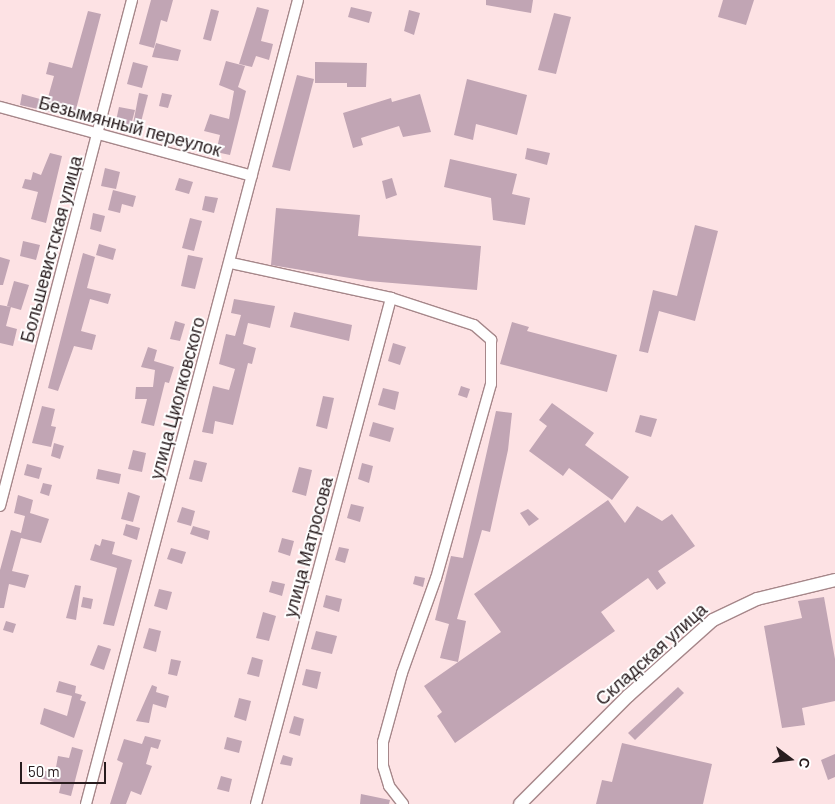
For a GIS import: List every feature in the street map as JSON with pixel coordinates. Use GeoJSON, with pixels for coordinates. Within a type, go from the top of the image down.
{"type":"FeatureCollection","features":[{"type":"Feature","properties":{"kind":"street","name":"Большевистская улица"},"geometry":{"type":"LineString","coordinates":[[0,506],[132,0]]}},
{"type":"Feature","properties":{"kind":"street","name":"улица Циолковского"},"geometry":{"type":"LineString","coordinates":[[86,804],[298,0]]}},
{"type":"Feature","properties":{"kind":"street","name":"Безымянный переулок"},"geometry":{"type":"LineString","coordinates":[[0,107],[252,176]]}},
{"type":"Feature","properties":{"kind":"street"},"geometry":{"type":"LineString","coordinates":[[230,263],[391,298],[474,325],[491,340],[494,356],[491,384],[436,578],[386,724],[383,766],[389,786],[403,804]]}},
{"type":"Feature","properties":{"kind":"street","name":"улица Матросова"},"geometry":{"type":"LineString","coordinates":[[256,804],[391,298]]}},
{"type":"Feature","properties":{"kind":"street","name":"Складская улица"},"geometry":{"type":"LineString","coordinates":[[520,804],[628,696],[713,620],[757,599],[835,580]]}},
{"type":"Feature","properties":{"kind":"building"},"geometry":{"type":"Polygon","coordinates":[[[151,0],[173,0],[167,22],[161,20],[154,48],[139,44],[151,0]]]}},
{"type":"Feature","properties":{"kind":"building"},"geometry":{"type":"Polygon","coordinates":[[[486,0],[533,0],[531,13],[486,5],[486,0]]]}},
{"type":"Feature","properties":{"kind":"building"},"geometry":{"type":"Polygon","coordinates":[[[723,0],[754,0],[746,25],[718,17],[723,0]]]}},
{"type":"Feature","properties":{"kind":"building"},"geometry":{"type":"Polygon","coordinates":[[[257,7],[269,10],[261,41],[273,44],[269,60],[256,56],[252,67],[239,64],[257,7]]]}},
{"type":"Feature","properties":{"kind":"building"},"geometry":{"type":"Polygon","coordinates":[[[351,7],[372,12],[369,23],[348,17],[351,7]]]}},
{"type":"Feature","properties":{"kind":"building"},"geometry":{"type":"Polygon","coordinates":[[[211,9],[219,11],[211,41],[203,39],[211,9]]]}},
{"type":"Feature","properties":{"kind":"building"},"geometry":{"type":"Polygon","coordinates":[[[409,10],[420,13],[414,35],[404,31],[409,10]]]}},
{"type":"Feature","properties":{"kind":"building"},"geometry":{"type":"Polygon","coordinates":[[[88,11],[101,14],[74,117],[20,105],[22,94],[47,101],[54,76],[46,74],[49,62],[72,68],[88,11]]]}},
{"type":"Feature","properties":{"kind":"building"},"geometry":{"type":"Polygon","coordinates":[[[554,13],[571,17],[556,74],[538,70],[554,13]]]}},
{"type":"Feature","properties":{"kind":"building"},"geometry":{"type":"Polygon","coordinates":[[[156,43],[181,50],[178,61],[152,57],[156,43]]]}},
{"type":"Feature","properties":{"kind":"building"},"geometry":{"type":"Polygon","coordinates":[[[226,61],[245,66],[238,87],[246,91],[230,155],[216,152],[220,135],[204,131],[210,114],[229,119],[234,91],[219,85],[226,61]]]}},
{"type":"Feature","properties":{"kind":"building"},"geometry":{"type":"Polygon","coordinates":[[[133,62],[148,66],[142,88],[127,84],[133,62]]]}},
{"type":"Feature","properties":{"kind":"building"},"geometry":{"type":"Polygon","coordinates":[[[315,62],[367,63],[366,87],[347,87],[347,83],[315,83],[315,62]]]}},
{"type":"Feature","properties":{"kind":"building"},"geometry":{"type":"Polygon","coordinates":[[[297,75],[314,79],[290,171],[272,167],[297,75]]]}},
{"type":"Feature","properties":{"kind":"building"},"geometry":{"type":"Polygon","coordinates":[[[467,79],[527,95],[517,135],[476,124],[473,140],[454,135],[467,79]]]}},
{"type":"Feature","properties":{"kind":"building"},"geometry":{"type":"Polygon","coordinates":[[[139,93],[148,95],[140,126],[133,124],[139,93]]]}},
{"type":"Feature","properties":{"kind":"building"},"geometry":{"type":"Polygon","coordinates":[[[162,93],[172,95],[168,108],[159,106],[162,93]]]}},
{"type":"Feature","properties":{"kind":"building"},"geometry":{"type":"Polygon","coordinates":[[[420,94],[431,132],[403,137],[399,126],[361,138],[363,145],[353,148],[343,113],[391,98],[392,102],[420,94]]]}},
{"type":"Feature","properties":{"kind":"building"},"geometry":{"type":"Polygon","coordinates":[[[119,107],[135,110],[130,129],[115,125],[119,107]]]}},
{"type":"Feature","properties":{"kind":"building"},"geometry":{"type":"Polygon","coordinates":[[[527,148],[550,153],[547,165],[525,159],[527,148]]]}},
{"type":"Feature","properties":{"kind":"building"},"geometry":{"type":"Polygon","coordinates":[[[50,153],[62,156],[46,223],[31,219],[38,192],[22,188],[25,179],[31,180],[33,172],[41,175],[50,153]]]}},
{"type":"Feature","properties":{"kind":"building"},"geometry":{"type":"Polygon","coordinates":[[[450,159],[517,174],[512,194],[530,198],[525,225],[493,220],[491,198],[444,187],[450,159]]]}},
{"type":"Feature","properties":{"kind":"building"},"geometry":{"type":"Polygon","coordinates":[[[105,168],[120,172],[116,189],[101,186],[105,168]]]}},
{"type":"Feature","properties":{"kind":"building"},"geometry":{"type":"Polygon","coordinates":[[[179,178],[193,182],[189,194],[175,190],[179,178]]]}},
{"type":"Feature","properties":{"kind":"building"},"geometry":{"type":"Polygon","coordinates":[[[392,178],[397,195],[386,199],[382,181],[392,178]]]}},
{"type":"Feature","properties":{"kind":"building"},"geometry":{"type":"Polygon","coordinates":[[[113,190],[136,196],[133,207],[122,204],[120,213],[108,210],[113,190]]]}},
{"type":"Feature","properties":{"kind":"building"},"geometry":{"type":"Polygon","coordinates":[[[205,196],[218,198],[214,213],[202,210],[205,196]]]}},
{"type":"Feature","properties":{"kind":"building"},"geometry":{"type":"Polygon","coordinates":[[[276,208],[360,215],[358,236],[481,246],[477,290],[368,281],[271,265],[276,208]]]}},
{"type":"Feature","properties":{"kind":"building"},"geometry":{"type":"Polygon","coordinates":[[[93,213],[105,216],[101,232],[90,229],[93,213]]]}},
{"type":"Feature","properties":{"kind":"building"},"geometry":{"type":"Polygon","coordinates":[[[190,218],[202,221],[194,251],[182,248],[190,218]]]}},
{"type":"Feature","properties":{"kind":"building"},"geometry":{"type":"Polygon","coordinates":[[[695,225],[718,231],[695,321],[659,311],[648,353],[639,351],[653,290],[677,296],[695,225]]]}},
{"type":"Feature","properties":{"kind":"building"},"geometry":{"type":"Polygon","coordinates":[[[23,241],[40,245],[36,260],[20,256],[23,241]]]}},
{"type":"Feature","properties":{"kind":"building"},"geometry":{"type":"Polygon","coordinates":[[[99,244],[116,249],[113,260],[96,255],[99,244]]]}},
{"type":"Feature","properties":{"kind":"building"},"geometry":{"type":"Polygon","coordinates":[[[83,253],[95,257],[87,288],[111,294],[108,304],[90,299],[81,331],[96,335],[92,350],[74,346],[58,391],[48,388],[83,253]]]}},
{"type":"Feature","properties":{"kind":"building"},"geometry":{"type":"Polygon","coordinates":[[[188,255],[203,258],[195,289],[181,286],[188,255]]]}},
{"type":"Feature","properties":{"kind":"building"},"geometry":{"type":"Polygon","coordinates":[[[0,257],[10,260],[3,285],[0,285],[0,257]]]}},
{"type":"Feature","properties":{"kind":"building"},"geometry":{"type":"Polygon","coordinates":[[[14,281],[29,285],[21,310],[7,306],[14,281]]]}},
{"type":"Feature","properties":{"kind":"building"},"geometry":{"type":"Polygon","coordinates":[[[234,299],[275,306],[270,328],[248,323],[243,344],[256,348],[252,364],[248,363],[233,425],[215,421],[213,434],[202,432],[213,386],[229,390],[235,369],[219,364],[226,334],[235,336],[241,315],[231,313],[234,299]]]}},
{"type":"Feature","properties":{"kind":"building"},"geometry":{"type":"Polygon","coordinates":[[[0,305],[11,307],[6,326],[17,329],[13,346],[0,343],[0,305]]]}},
{"type":"Feature","properties":{"kind":"building"},"geometry":{"type":"Polygon","coordinates":[[[294,312],[352,325],[349,341],[290,327],[294,312]]]}},
{"type":"Feature","properties":{"kind":"building"},"geometry":{"type":"Polygon","coordinates":[[[175,321],[185,324],[180,341],[170,339],[175,321]]]}},
{"type":"Feature","properties":{"kind":"building"},"geometry":{"type":"Polygon","coordinates":[[[512,322],[529,327],[527,331],[617,355],[607,392],[500,364],[512,322]]]}},
{"type":"Feature","properties":{"kind":"building"},"geometry":{"type":"Polygon","coordinates":[[[393,343],[406,347],[400,365],[388,361],[393,343]]]}},
{"type":"Feature","properties":{"kind":"building"},"geometry":{"type":"Polygon","coordinates":[[[148,347],[157,350],[154,361],[174,367],[169,383],[165,382],[154,426],[141,423],[147,399],[135,399],[136,387],[153,387],[155,370],[141,367],[148,347]]]}},
{"type":"Feature","properties":{"kind":"building"},"geometry":{"type":"Polygon","coordinates":[[[461,386],[470,389],[467,398],[458,395],[461,386]]]}},
{"type":"Feature","properties":{"kind":"building"},"geometry":{"type":"Polygon","coordinates":[[[383,388],[399,392],[395,410],[378,405],[383,388]]]}},
{"type":"Feature","properties":{"kind":"building"},"geometry":{"type":"Polygon","coordinates":[[[323,396],[334,398],[327,429],[316,426],[323,396]]]}},
{"type":"Feature","properties":{"kind":"building"},"geometry":{"type":"Polygon","coordinates":[[[552,403],[594,433],[585,445],[629,477],[612,500],[569,468],[563,476],[529,451],[547,426],[539,420],[552,403]]]}},
{"type":"Feature","properties":{"kind":"building"},"geometry":{"type":"Polygon","coordinates":[[[42,406],[55,409],[51,426],[56,427],[51,447],[32,443],[42,406]]]}},
{"type":"Feature","properties":{"kind":"building"},"geometry":{"type":"Polygon","coordinates":[[[496,411],[512,413],[508,450],[490,532],[482,530],[457,619],[466,621],[458,662],[440,658],[449,624],[435,620],[451,556],[463,558],[496,411]]]}},
{"type":"Feature","properties":{"kind":"building"},"geometry":{"type":"Polygon","coordinates":[[[640,415],[657,419],[651,437],[635,432],[640,415]]]}},
{"type":"Feature","properties":{"kind":"building"},"geometry":{"type":"Polygon","coordinates":[[[373,422],[394,428],[390,442],[369,436],[373,422]]]}},
{"type":"Feature","properties":{"kind":"building"},"geometry":{"type":"Polygon","coordinates":[[[54,443],[64,446],[60,459],[51,456],[54,443]]]}},
{"type":"Feature","properties":{"kind":"building"},"geometry":{"type":"Polygon","coordinates":[[[133,450],[146,453],[142,472],[128,469],[133,450]]]}},
{"type":"Feature","properties":{"kind":"building"},"geometry":{"type":"Polygon","coordinates":[[[194,460],[207,463],[202,482],[189,479],[194,460]]]}},
{"type":"Feature","properties":{"kind":"building"},"geometry":{"type":"Polygon","coordinates":[[[362,463],[373,466],[369,483],[358,479],[362,463]]]}},
{"type":"Feature","properties":{"kind":"building"},"geometry":{"type":"Polygon","coordinates":[[[27,464],[42,468],[39,479],[24,475],[27,464]]]}},
{"type":"Feature","properties":{"kind":"building"},"geometry":{"type":"Polygon","coordinates":[[[299,467],[312,470],[306,496],[292,492],[299,467]]]}},
{"type":"Feature","properties":{"kind":"building"},"geometry":{"type":"Polygon","coordinates":[[[98,469],[121,474],[119,484],[96,479],[98,469]]]}},
{"type":"Feature","properties":{"kind":"building"},"geometry":{"type":"Polygon","coordinates":[[[43,483],[52,485],[49,496],[40,493],[43,483]]]}},
{"type":"Feature","properties":{"kind":"building"},"geometry":{"type":"Polygon","coordinates":[[[128,492],[140,496],[133,522],[121,519],[128,492]]]}},
{"type":"Feature","properties":{"kind":"building"},"geometry":{"type":"Polygon","coordinates":[[[18,495],[33,500],[30,513],[49,519],[41,543],[21,538],[12,571],[29,575],[25,588],[9,584],[4,608],[0,608],[0,570],[11,530],[21,533],[25,516],[14,513],[18,495]]]}},
{"type":"Feature","properties":{"kind":"building"},"geometry":{"type":"Polygon","coordinates":[[[608,500],[625,523],[637,506],[662,521],[672,514],[695,546],[658,571],[666,583],[657,590],[648,578],[601,612],[615,631],[455,743],[437,716],[442,712],[424,686],[501,632],[474,594],[608,500]]]}},
{"type":"Feature","properties":{"kind":"building"},"geometry":{"type":"Polygon","coordinates":[[[351,504],[364,507],[360,522],[347,518],[351,504]]]}},
{"type":"Feature","properties":{"kind":"building"},"geometry":{"type":"Polygon","coordinates":[[[182,507],[195,511],[191,526],[177,522],[182,507]]]}},
{"type":"Feature","properties":{"kind":"building"},"geometry":{"type":"Polygon","coordinates":[[[528,509],[539,519],[529,526],[520,513],[528,509]]]}},
{"type":"Feature","properties":{"kind":"building"},"geometry":{"type":"Polygon","coordinates":[[[126,524],[140,528],[137,540],[123,535],[126,524]]]}},
{"type":"Feature","properties":{"kind":"building"},"geometry":{"type":"Polygon","coordinates":[[[193,526],[210,531],[208,540],[190,534],[193,526]]]}},
{"type":"Feature","properties":{"kind":"building"},"geometry":{"type":"Polygon","coordinates":[[[282,538],[294,541],[290,556],[278,552],[282,538]]]}},
{"type":"Feature","properties":{"kind":"building"},"geometry":{"type":"Polygon","coordinates":[[[102,539],[115,542],[112,554],[132,560],[114,626],[103,624],[117,568],[90,560],[95,544],[100,546],[102,539]]]}},
{"type":"Feature","properties":{"kind":"building"},"geometry":{"type":"Polygon","coordinates":[[[339,547],[349,549],[345,563],[335,560],[339,547]]]}},
{"type":"Feature","properties":{"kind":"building"},"geometry":{"type":"Polygon","coordinates":[[[171,548],[186,552],[182,564],[167,559],[171,548]]]}},
{"type":"Feature","properties":{"kind":"building"},"geometry":{"type":"Polygon","coordinates":[[[415,576],[425,578],[423,587],[413,584],[415,576]]]}},
{"type":"Feature","properties":{"kind":"building"},"geometry":{"type":"Polygon","coordinates":[[[272,581],[285,584],[282,596],[269,592],[272,581]]]}},
{"type":"Feature","properties":{"kind":"building"},"geometry":{"type":"Polygon","coordinates":[[[75,585],[81,586],[76,620],[66,618],[75,585]]]}},
{"type":"Feature","properties":{"kind":"building"},"geometry":{"type":"Polygon","coordinates":[[[159,589],[172,592],[167,610],[154,606],[159,589]]]}},
{"type":"Feature","properties":{"kind":"building"},"geometry":{"type":"Polygon","coordinates":[[[326,595],[342,599],[339,612],[323,607],[326,595]]]}},
{"type":"Feature","properties":{"kind":"building"},"geometry":{"type":"Polygon","coordinates":[[[83,597],[93,599],[91,609],[81,607],[83,597]]]}},
{"type":"Feature","properties":{"kind":"building"},"geometry":{"type":"Polygon","coordinates":[[[824,597],[835,659],[835,701],[802,708],[805,725],[782,728],[764,626],[802,618],[798,601],[824,597]]]}},
{"type":"Feature","properties":{"kind":"building"},"geometry":{"type":"Polygon","coordinates":[[[263,612],[276,616],[269,641],[256,638],[263,612]]]}},
{"type":"Feature","properties":{"kind":"building"},"geometry":{"type":"Polygon","coordinates":[[[6,621],[16,624],[13,633],[3,630],[6,621]]]}},
{"type":"Feature","properties":{"kind":"building"},"geometry":{"type":"Polygon","coordinates":[[[149,628],[161,631],[156,652],[143,648],[149,628]]]}},
{"type":"Feature","properties":{"kind":"building"},"geometry":{"type":"Polygon","coordinates":[[[316,631],[337,636],[332,654],[311,649],[316,631]]]}},
{"type":"Feature","properties":{"kind":"building"},"geometry":{"type":"Polygon","coordinates":[[[98,645],[111,649],[104,670],[90,665],[98,645]]]}},
{"type":"Feature","properties":{"kind":"building"},"geometry":{"type":"Polygon","coordinates":[[[252,657],[263,660],[259,677],[247,674],[252,657]]]}},
{"type":"Feature","properties":{"kind":"building"},"geometry":{"type":"Polygon","coordinates":[[[171,659],[181,661],[177,676],[168,674],[171,659]]]}},
{"type":"Feature","properties":{"kind":"building"},"geometry":{"type":"Polygon","coordinates":[[[306,669],[321,672],[317,689],[302,685],[306,669]]]}},
{"type":"Feature","properties":{"kind":"building"},"geometry":{"type":"Polygon","coordinates":[[[59,681],[76,686],[75,693],[82,695],[80,700],[86,702],[74,738],[40,724],[44,708],[67,716],[72,696],[56,692],[59,681]]]}},
{"type":"Feature","properties":{"kind":"building"},"geometry":{"type":"Polygon","coordinates":[[[152,685],[157,687],[156,692],[169,696],[166,708],[153,704],[149,723],[136,721],[152,685]]]}},
{"type":"Feature","properties":{"kind":"building"},"geometry":{"type":"Polygon","coordinates":[[[678,687],[684,693],[635,740],[628,733],[678,687]]]}},
{"type":"Feature","properties":{"kind":"building"},"geometry":{"type":"Polygon","coordinates":[[[239,698],[251,701],[246,721],[234,717],[239,698]]]}},
{"type":"Feature","properties":{"kind":"building"},"geometry":{"type":"Polygon","coordinates":[[[294,716],[304,719],[300,736],[289,733],[294,716]]]}},
{"type":"Feature","properties":{"kind":"building"},"geometry":{"type":"Polygon","coordinates":[[[145,736],[161,740],[158,749],[151,747],[146,764],[152,766],[141,795],[131,791],[126,804],[110,804],[123,763],[117,760],[124,739],[142,744],[145,736]]]}},
{"type":"Feature","properties":{"kind":"building"},"geometry":{"type":"Polygon","coordinates":[[[227,737],[242,741],[239,753],[224,749],[227,737]]]}},
{"type":"Feature","properties":{"kind":"building"},"geometry":{"type":"Polygon","coordinates":[[[622,743],[712,764],[703,804],[596,804],[602,780],[612,782],[622,743]]]}},
{"type":"Feature","properties":{"kind":"building"},"geometry":{"type":"Polygon","coordinates":[[[72,747],[83,750],[71,796],[59,793],[61,784],[30,775],[31,768],[55,773],[58,756],[69,758],[72,747]]]}},
{"type":"Feature","properties":{"kind":"building"},"geometry":{"type":"Polygon","coordinates":[[[835,754],[835,777],[828,780],[821,760],[835,754]]]}},
{"type":"Feature","properties":{"kind":"building"},"geometry":{"type":"Polygon","coordinates":[[[283,755],[293,758],[291,766],[280,764],[283,755]]]}},
{"type":"Feature","properties":{"kind":"building"},"geometry":{"type":"Polygon","coordinates":[[[221,776],[232,779],[229,792],[217,789],[221,776]]]}},
{"type":"Feature","properties":{"kind":"building"},"geometry":{"type":"Polygon","coordinates":[[[361,794],[390,800],[389,804],[360,804],[361,794]]]}}]}
